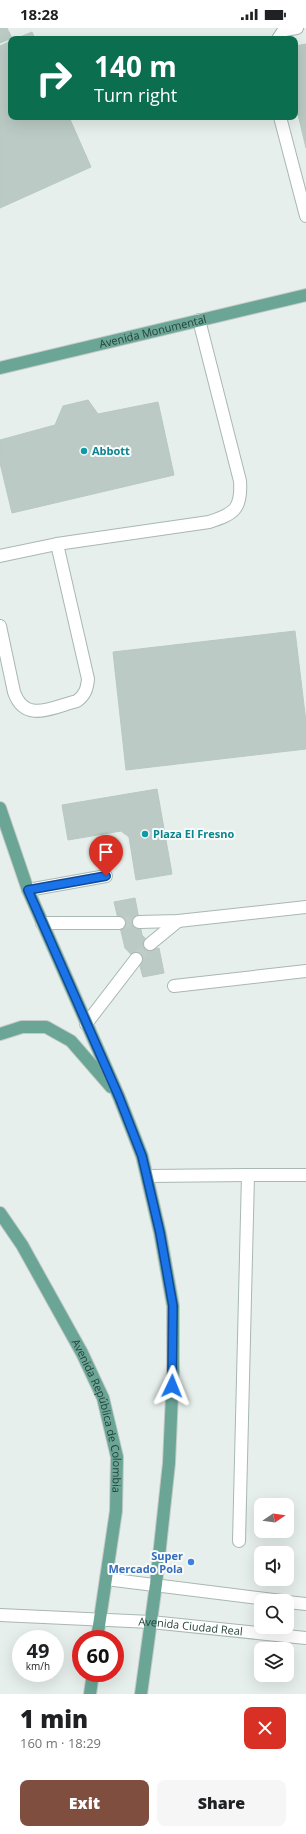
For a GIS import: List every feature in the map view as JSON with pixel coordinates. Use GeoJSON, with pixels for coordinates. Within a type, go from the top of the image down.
{"type":"FeatureCollection","features":[{"type":"Feature","properties":{"kind":"main road","name":"Avenida Monumental"},"geometry":{"type":"LineString","coordinates":[[3,366],[306,295]]}},
{"type":"Feature","properties":{"kind":"main road"},"geometry":{"type":"LineString","coordinates":[[0,376],[3,366]]}},
{"type":"Feature","properties":{"kind":"main road"},"geometry":{"type":"LineString","coordinates":[[0,808],[28,890],[119,1097],[142,1156],[160,1233],[173,1306],[173,1371],[169,1463],[156,1584],[141,1694]]}},
{"type":"Feature","properties":{"kind":"main road"},"geometry":{"type":"LineString","coordinates":[[0,1034],[22,1027],[46,1027],[71,1041],[119,1097]]}},
{"type":"Feature","properties":{"kind":"main road","name":"Avenida República de Colombia"},"geometry":{"type":"LineString","coordinates":[[0,1213],[22,1245],[60,1312],[103,1398],[117,1457],[116,1511],[98,1630]]}},
{"type":"Feature","properties":{"kind":"main road"},"geometry":{"type":"LineString","coordinates":[[90,1694],[92,1682]]}},
{"type":"Feature","properties":{"kind":"street"},"geometry":{"type":"LineString","coordinates":[[280,36],[284,30],[297,28]]}},
{"type":"Feature","properties":{"kind":"street"},"geometry":{"type":"LineString","coordinates":[[281,120],[306,216]]}},
{"type":"Feature","properties":{"kind":"street"},"geometry":{"type":"LineString","coordinates":[[0,556],[57,544],[209,522],[225,517],[236,507],[241,496],[240,481],[199,320]]}},
{"type":"Feature","properties":{"kind":"street"},"geometry":{"type":"LineString","coordinates":[[0,626],[14,692],[17,701],[22,708],[35,712],[77,701],[82,697],[87,688],[88,679],[57,544]]}},
{"type":"Feature","properties":{"kind":"street"},"geometry":{"type":"LineString","coordinates":[[28,890],[106,876]]}},
{"type":"Feature","properties":{"kind":"street"},"geometry":{"type":"LineString","coordinates":[[139,922],[178,921],[306,907]]}},
{"type":"Feature","properties":{"kind":"street"},"geometry":{"type":"LineString","coordinates":[[150,944],[178,921]]}},
{"type":"Feature","properties":{"kind":"street"},"geometry":{"type":"LineString","coordinates":[[42,923],[119,923]]}},
{"type":"Feature","properties":{"kind":"street"},"geometry":{"type":"LineString","coordinates":[[86,1024],[136,959]]}},
{"type":"Feature","properties":{"kind":"street"},"geometry":{"type":"LineString","coordinates":[[174,986],[306,971]]}},
{"type":"Feature","properties":{"kind":"street"},"geometry":{"type":"LineString","coordinates":[[146,1176],[306,1174]]}},
{"type":"Feature","properties":{"kind":"street"},"geometry":{"type":"LineString","coordinates":[[239,1541],[248,1175]]}},
{"type":"Feature","properties":{"kind":"street"},"geometry":{"type":"LineString","coordinates":[[106,1579],[254,1597]]}},
{"type":"Feature","properties":{"kind":"street"},"geometry":{"type":"LineString","coordinates":[[294,1603],[306,1604]]}},
{"type":"Feature","properties":{"kind":"street","name":"Avenida Ciudad Real"},"geometry":{"type":"LineString","coordinates":[[0,1615],[151,1622],[306,1638]]}},
{"type":"Feature","properties":{"kind":"building"},"geometry":{"type":"Polygon","coordinates":[[[0,28],[7,28],[11,36],[8,36],[8,40],[0,43],[0,28]]]}},
{"type":"Feature","properties":{"kind":"building"},"geometry":{"type":"Polygon","coordinates":[[[32,32],[34,36],[22,36],[32,32]]]}},
{"type":"Feature","properties":{"kind":"building"},"geometry":{"type":"Polygon","coordinates":[[[8,42],[8,120],[70,120],[91,167],[0,208],[0,46],[8,42]]]}},
{"type":"Feature","properties":{"kind":"building"},"geometry":{"type":"Polygon","coordinates":[[[306,44],[306,148],[298,115],[298,45],[306,44]]]}},
{"type":"Feature","properties":{"kind":"building","name":"Abbott"},"geometry":{"type":"Polygon","coordinates":[[[88,400],[98,414],[158,402],[174,475],[12,513],[0,463],[0,440],[55,425],[63,406],[88,400]]]}},
{"type":"Feature","properties":{"kind":"building"},"geometry":{"type":"Polygon","coordinates":[[[295,631],[306,722],[306,749],[126,770],[113,652],[295,631]]]}},
{"type":"Feature","properties":{"kind":"building","name":"Plaza El Fresno"},"geometry":{"type":"Polygon","coordinates":[[[157,789],[172,874],[136,880],[129,837],[121,831],[68,840],[62,805],[157,789]]]}},
{"type":"Feature","properties":{"kind":"building"},"geometry":{"type":"Polygon","coordinates":[[[135,898],[142,935],[155,949],[159,948],[164,973],[143,977],[139,963],[125,948],[114,902],[135,898]]]}},
{"type":"Feature","properties":{"kind":"tunnel"},"geometry":{"type":"LineString","coordinates":[[119,923],[139,922]]}},
{"type":"Feature","properties":{"kind":"tunnel"},"geometry":{"type":"LineString","coordinates":[[136,959],[150,944]]}},
{"type":"Feature","properties":{"kind":"place","name":"Abbott"},"geometry":{"type":"Point","coordinates":[84,451]}},
{"type":"Feature","properties":{"kind":"place","name":"Plaza El Fresno"},"geometry":{"type":"Point","coordinates":[145,834]}},
{"type":"Feature","properties":{"kind":"place","name":"Super Mercado Pola"},"geometry":{"type":"Point","coordinates":[191,1562]}},
{"type":"Feature","properties":{"kind":"route"},"geometry":{"type":"LineString","coordinates":[[106,876],[28,890],[119,1097],[142,1156],[160,1233],[173,1306],[172,1386]]}}]}
